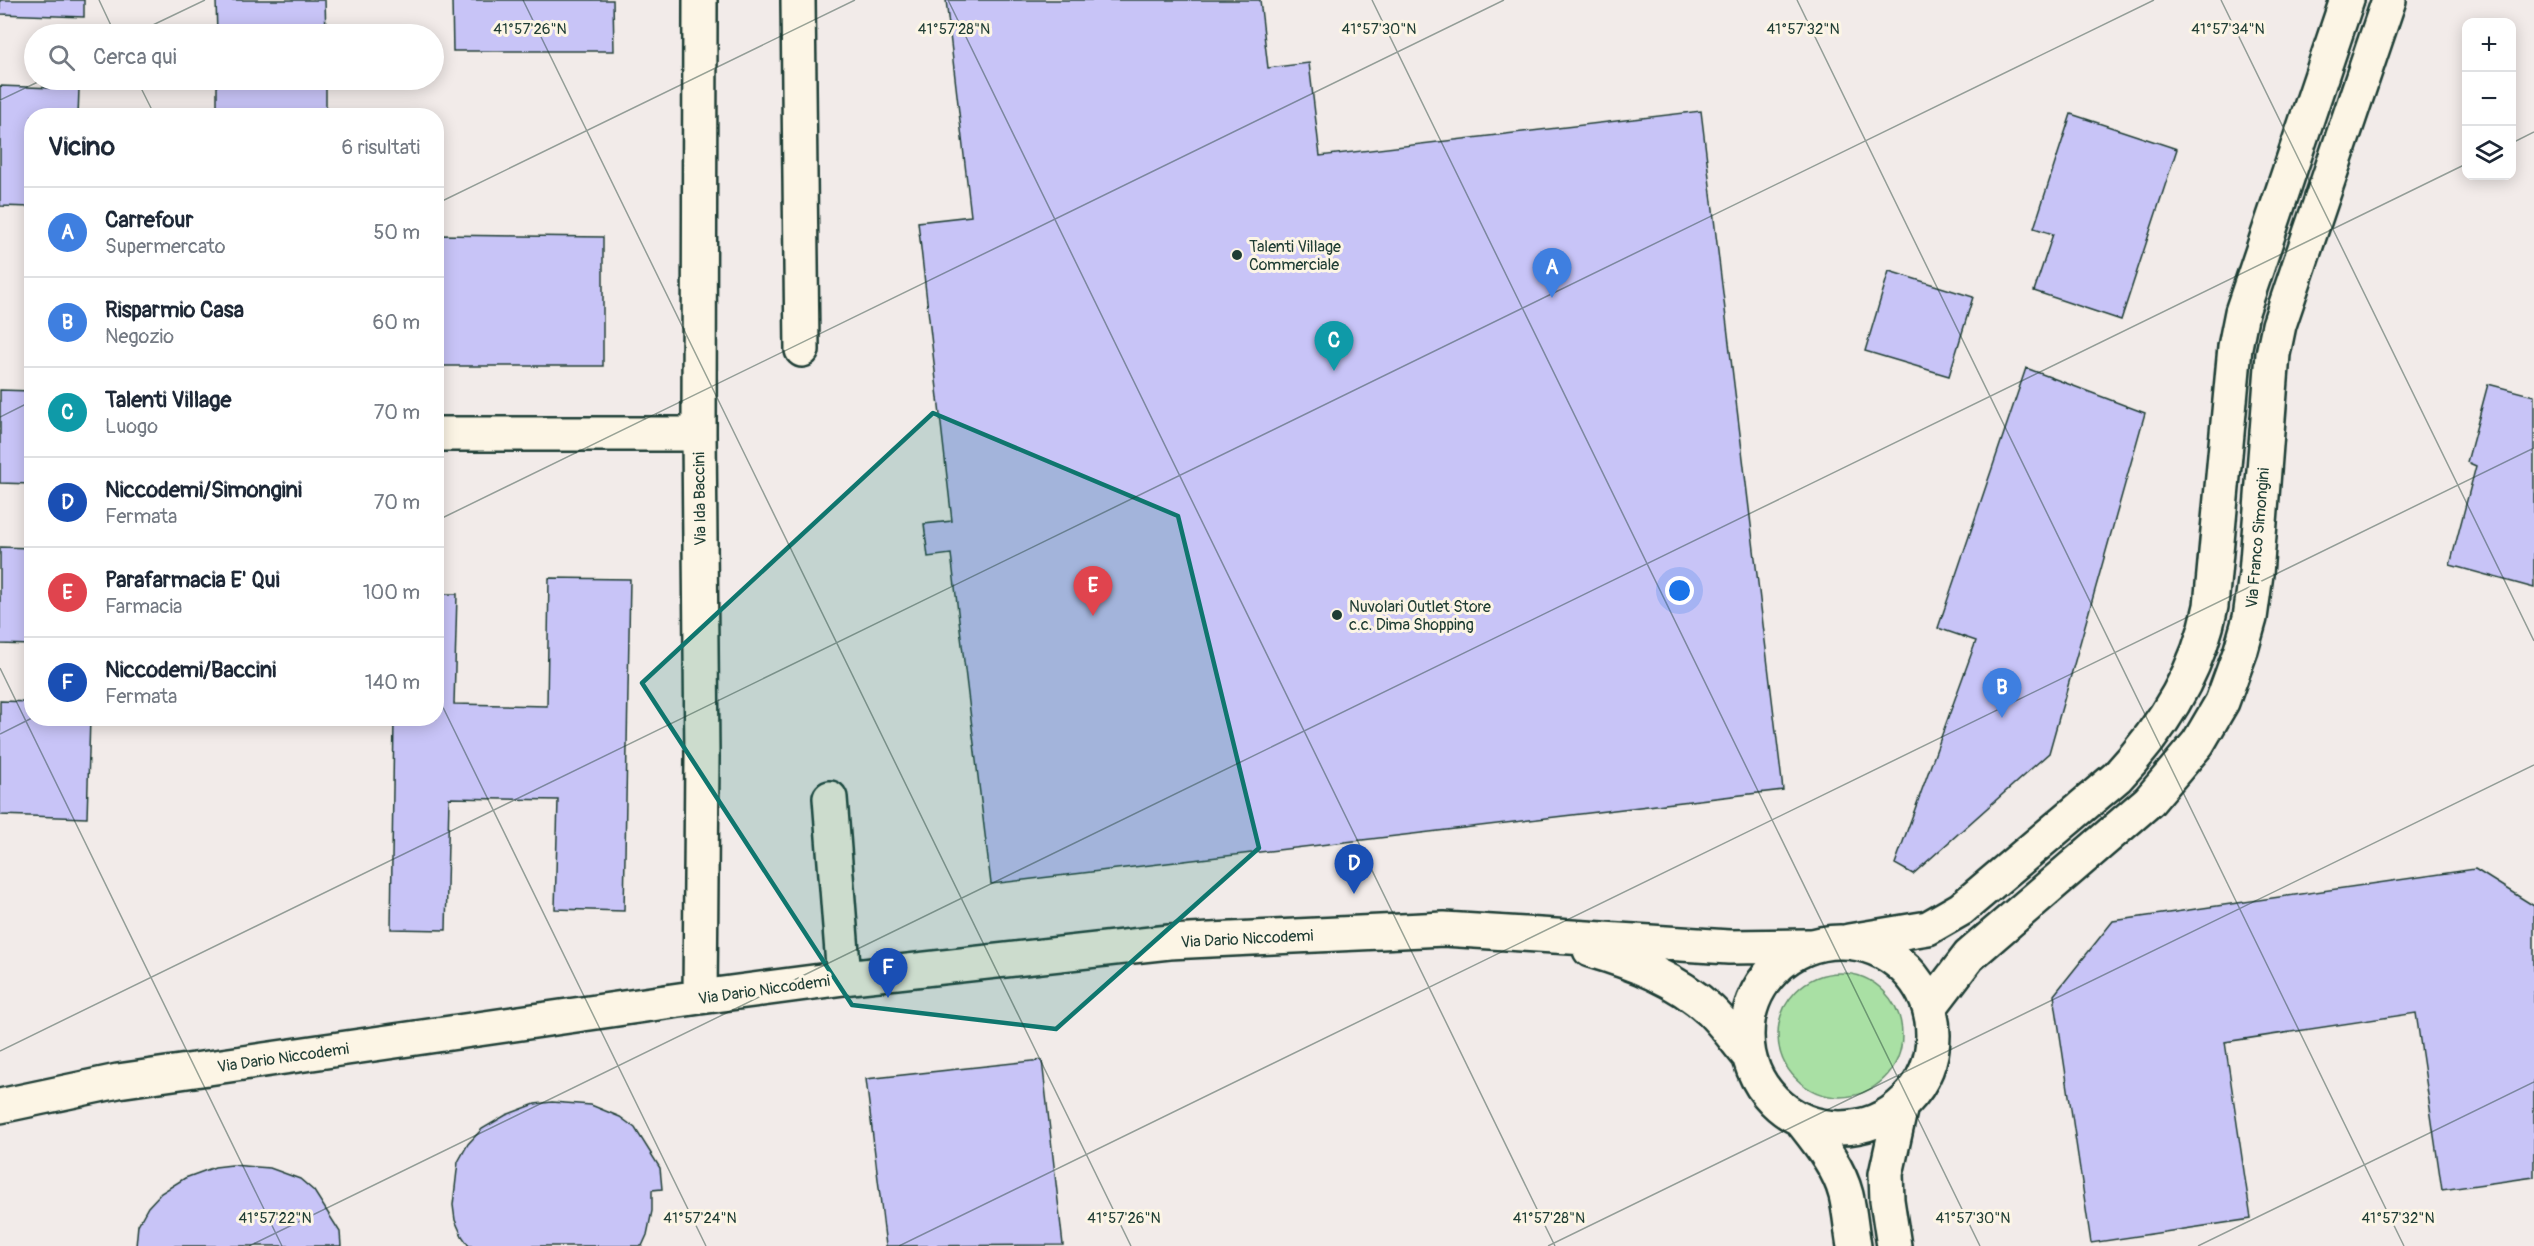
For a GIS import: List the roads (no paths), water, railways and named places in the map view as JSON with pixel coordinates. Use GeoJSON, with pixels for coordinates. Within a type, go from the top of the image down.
{"type":"FeatureCollection","features":[{"type":"Feature","properties":{"kind":"street","name":"Via Ida Baccini"},"geometry":{"type":"LineString","coordinates":[[700,0],[699,434],[702,757],[700,997]]}},
{"type":"Feature","properties":{"kind":"street"},"geometry":{"type":"LineString","coordinates":[[798,0],[802,350]]}},
{"type":"Feature","properties":{"kind":"street"},"geometry":{"type":"LineString","coordinates":[[1850,941],[1880,950],[1908,970],[1921,988],[1929,1007],[1934,1036],[1930,1061],[1918,1087],[1902,1106],[1885,1118],[1857,1128],[1830,1128],[1801,1120],[1781,1108],[1760,1084],[1749,1056],[1746,1024],[1754,997],[1766,976],[1783,960],[1809,946],[1829,941],[1850,941],[1928,928],[1961,909],[2118,777],[2140,753],[2175,702],[2200,646],[2211,606],[2235,347],[2242,312],[2348,0]]}},
{"type":"Feature","properties":{"kind":"street","name":"Via Franco Simongini"},"geometry":{"type":"LineString","coordinates":[[1929,1007],[1969,956],[2149,801],[2198,743],[2222,702],[2250,618],[2256,574],[2273,354],[2279,325],[2390,0]]}},
{"type":"Feature","properties":{"kind":"street"},"geometry":{"type":"LineString","coordinates":[[444,434],[699,434]]}},
{"type":"Feature","properties":{"kind":"street"},"geometry":{"type":"LineString","coordinates":[[830,798],[844,978]]}},
{"type":"Feature","properties":{"kind":"street","name":"Via Dario Niccodemi"},"geometry":{"type":"LineString","coordinates":[[0,1106],[129,1079],[700,997],[844,978],[1169,942],[1444,929],[1729,947],[1809,946]]}},
{"type":"Feature","properties":{"kind":"street","name":"Via Dario Niccodemi"},"geometry":{"type":"LineString","coordinates":[[1534,933],[1627,961],[1690,993],[1712,1011],[1749,1056]]}},
{"type":"Feature","properties":{"kind":"street"},"geometry":{"type":"LineString","coordinates":[[1894,1246],[1887,1200],[1886,1174],[1902,1106]]}},
{"type":"Feature","properties":{"kind":"street"},"geometry":{"type":"LineString","coordinates":[[1801,1120],[1825,1150],[1842,1183],[1854,1246]]}},
{"type":"Feature","properties":{"kind":"place","name":"Talenti Village Commerciale"},"geometry":{"type":"Point","coordinates":[1237,255]}},
{"type":"Feature","properties":{"kind":"place","name":"Carrefour"},"geometry":{"type":"Point","coordinates":[1552,298]}},
{"type":"Feature","properties":{"kind":"place","name":"Talenti Village"},"geometry":{"type":"Point","coordinates":[1334,371]}},
{"type":"Feature","properties":{"kind":"place","name":"Nuvolari Outlet Store c.c. Dima Shopping"},"geometry":{"type":"Point","coordinates":[1337,615]}},
{"type":"Feature","properties":{"kind":"place","name":"Parafarmacia E' Qui"},"geometry":{"type":"Point","coordinates":[1093,616]}},
{"type":"Feature","properties":{"kind":"place","name":"Risparmio Casa"},"geometry":{"type":"Point","coordinates":[2002,718]}},
{"type":"Feature","properties":{"kind":"place","name":"Niccodemi/Simongini"},"geometry":{"type":"Point","coordinates":[1354,894]}},
{"type":"Feature","properties":{"kind":"place","name":"Niccodemi/Baccini"},"geometry":{"type":"Point","coordinates":[888,998]}}]}
